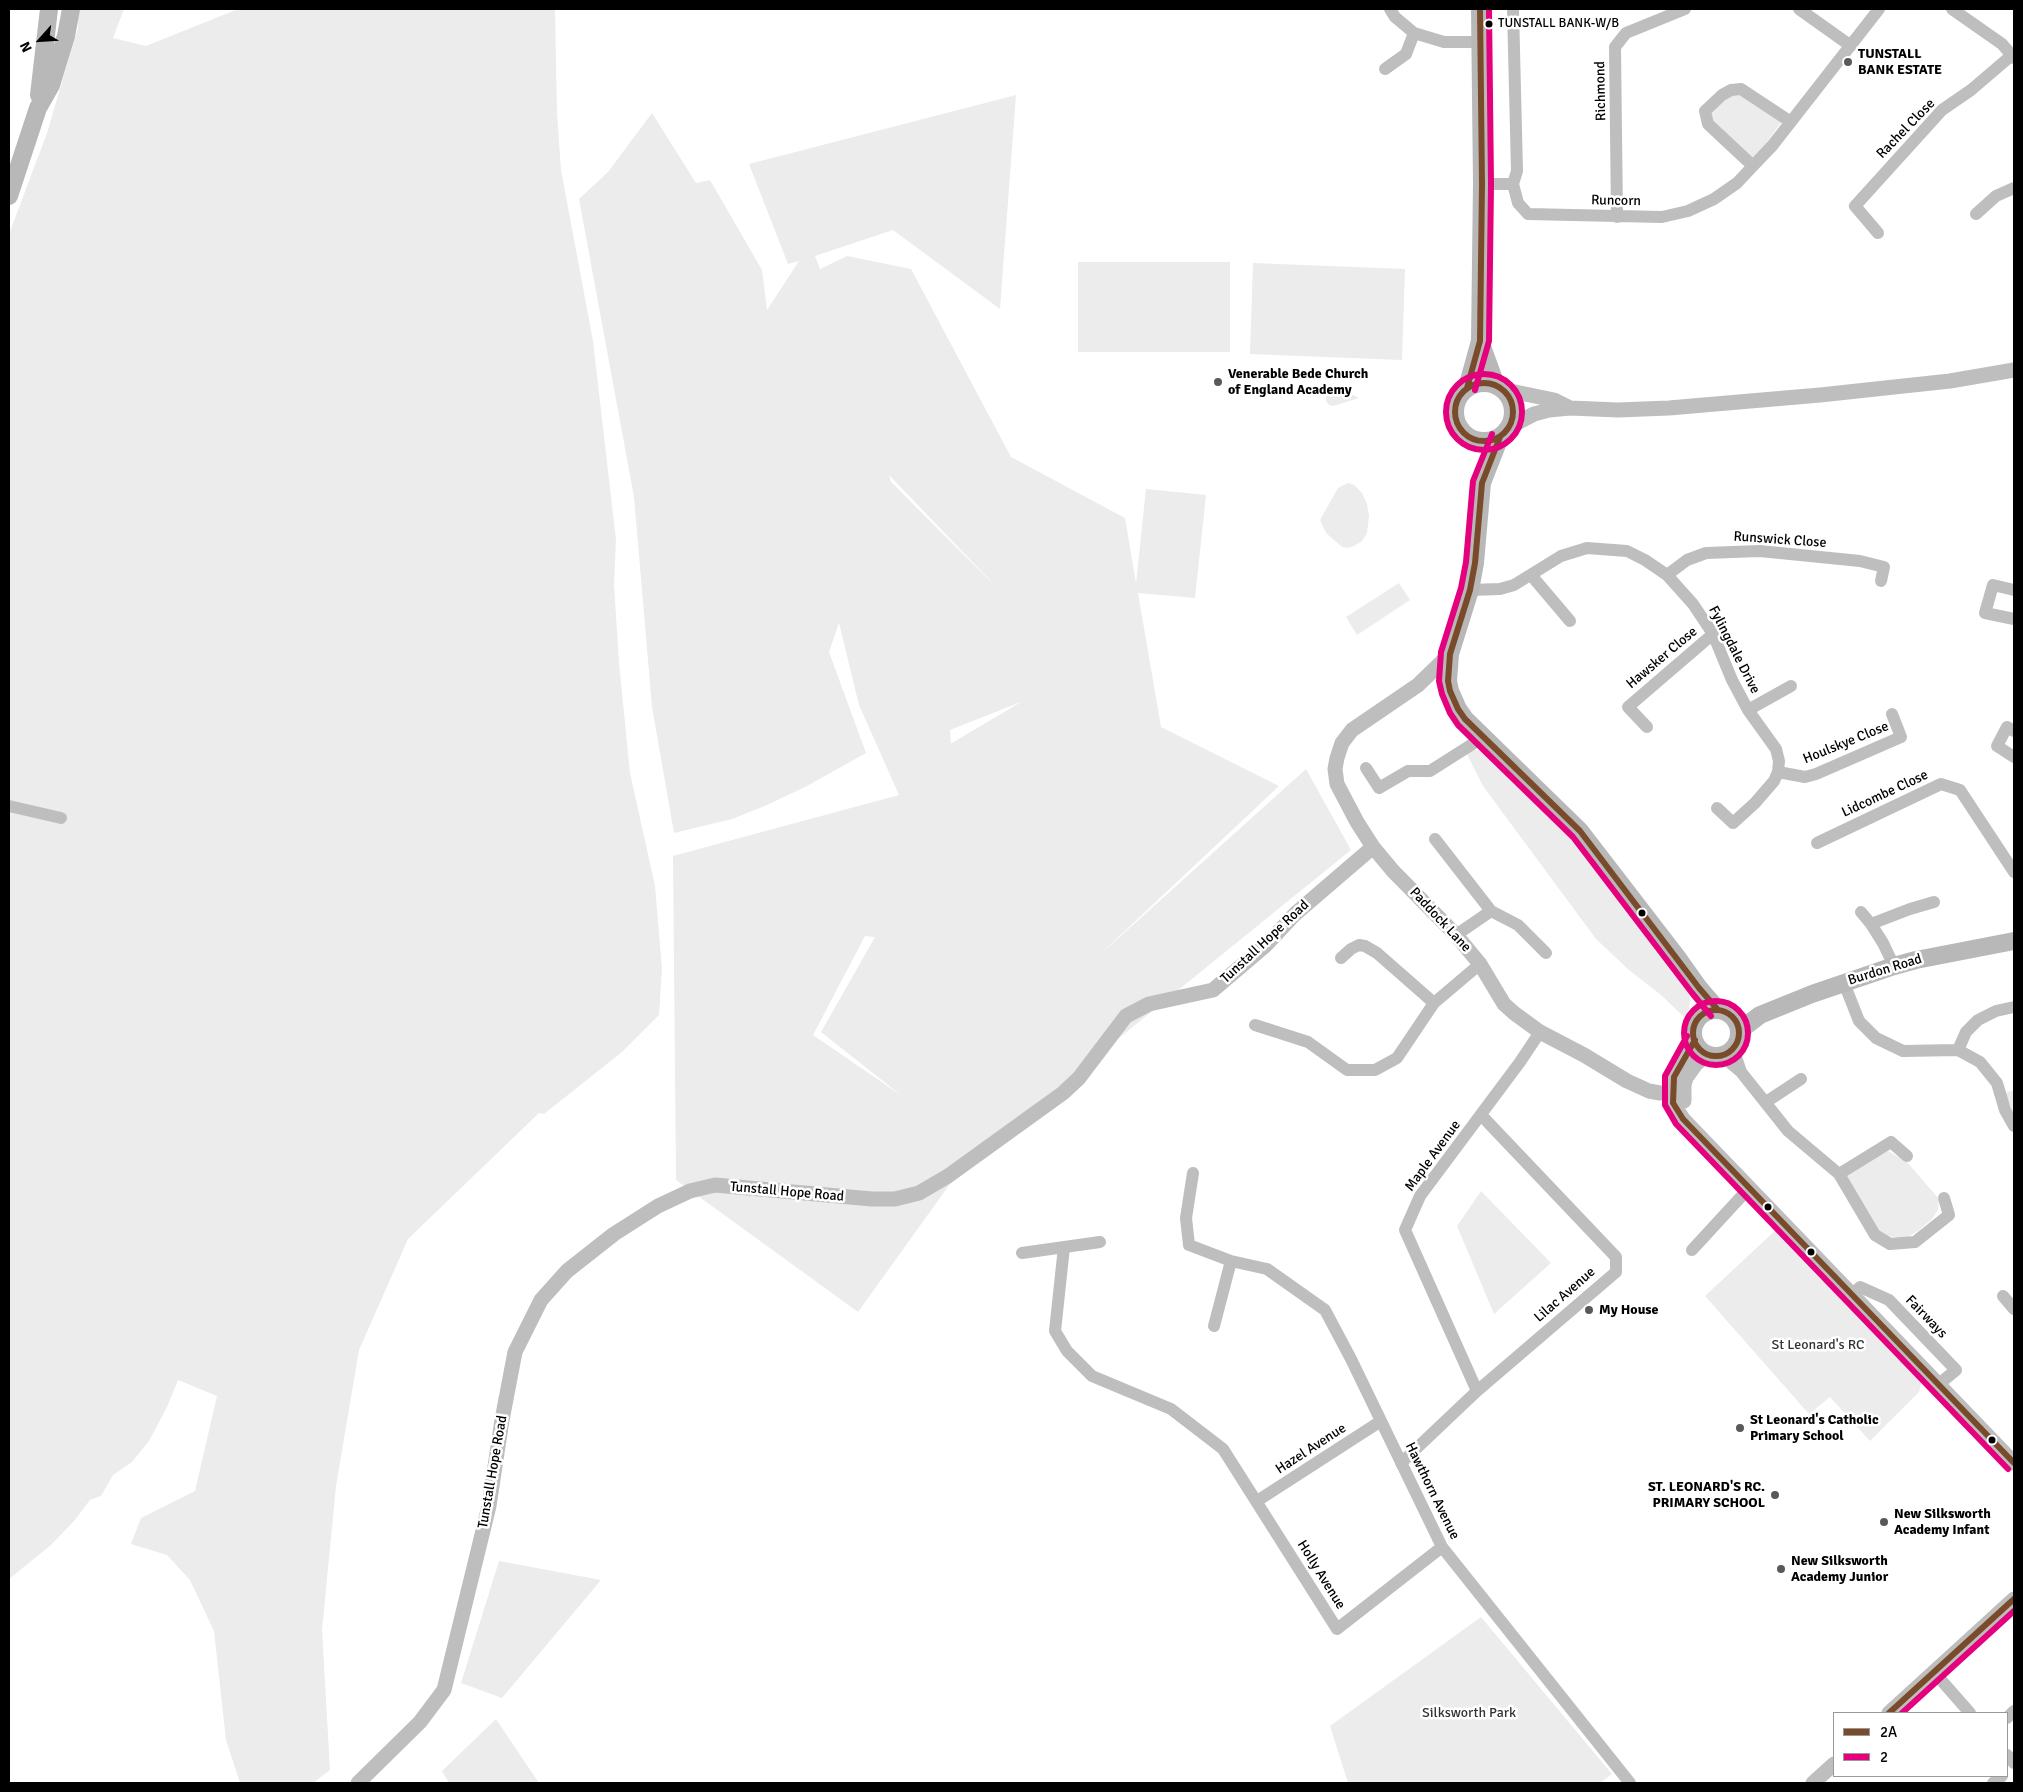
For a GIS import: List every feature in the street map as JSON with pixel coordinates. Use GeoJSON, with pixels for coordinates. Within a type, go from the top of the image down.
{"type":"FeatureCollection","features":[{"type":"Feature","properties":{"kind":"main road"},"geometry":{"type":"LineString","coordinates":[[38,108],[49,9]]}},
{"type":"Feature","properties":{"kind":"main road"},"geometry":{"type":"LineString","coordinates":[[9,196],[38,108],[51,85],[66,36],[71,9]]}},
{"type":"Feature","properties":{"kind":"main road"},"geometry":{"type":"LineString","coordinates":[[1467,388],[1480,341],[1482,184],[1480,9]]}},
{"type":"Feature","properties":{"kind":"main road"},"geometry":{"type":"LineString","coordinates":[[1480,341],[1498,387],[1510,400],[1513,412],[1482,483]]}},
{"type":"Feature","properties":{"kind":"main road"},"geometry":{"type":"LineString","coordinates":[[1498,387],[1486,383],[1475,384],[1467,388],[1460,396],[1455,407],[1457,422],[1462,431],[1473,439],[1483,441],[1504,432]]}},
{"type":"Feature","properties":{"kind":"main road"},"geometry":{"type":"LineString","coordinates":[[1473,439],[1480,459],[1482,483],[1475,563],[1470,590],[1450,654],[1448,681],[1458,710],[1482,738],[1580,832],[1699,988],[1724,1012],[1735,1019],[1739,1031],[1738,1040],[1721,1052],[1702,1051],[1695,1040],[1694,1027],[1705,1012],[1724,1012]]}},
{"type":"Feature","properties":{"kind":"main road","name":"Burdon Road"},"geometry":{"type":"LineString","coordinates":[[1739,1031],[1760,1015],[1894,966],[2014,941]]}},
{"type":"Feature","properties":{"kind":"main road"},"geometry":{"type":"LineString","coordinates":[[1699,988],[1700,1017]]}},
{"type":"Feature","properties":{"kind":"main road","name":"Burdon Road"},"geometry":{"type":"LineString","coordinates":[[1724,1012],[1760,1015]]}},
{"type":"Feature","properties":{"kind":"street"},"geometry":{"type":"LineString","coordinates":[[1390,9],[1395,17],[1414,33],[1444,42],[1480,42]]}},
{"type":"Feature","properties":{"kind":"street"},"geometry":{"type":"LineString","coordinates":[[1482,184],[1513,184],[1517,171],[1512,9]]}},
{"type":"Feature","properties":{"kind":"street","name":"Richmond"},"geometry":{"type":"LineString","coordinates":[[1617,217],[1615,47],[1626,32],[1685,9]]}},
{"type":"Feature","properties":{"kind":"street"},"geometry":{"type":"LineString","coordinates":[[1799,9],[1851,46]]}},
{"type":"Feature","properties":{"kind":"street","name":"Runcorn"},"geometry":{"type":"LineString","coordinates":[[1513,184],[1518,203],[1528,214],[1662,217],[1688,211],[1714,199],[1737,183],[1754,166],[1791,122],[1879,9]]}},
{"type":"Feature","properties":{"kind":"street"},"geometry":{"type":"LineString","coordinates":[[1952,9],[1968,13],[2013,56]]}},
{"type":"Feature","properties":{"kind":"street"},"geometry":{"type":"LineString","coordinates":[[1384,69],[1406,54],[1414,33]]}},
{"type":"Feature","properties":{"kind":"street","name":"Rachel Close"},"geometry":{"type":"LineString","coordinates":[[1878,233],[1855,206],[1942,110],[1971,90],[2013,56]]}},
{"type":"Feature","properties":{"kind":"street"},"geometry":{"type":"LineString","coordinates":[[1754,166],[1708,124],[1705,111],[1722,95],[1731,90],[1741,88],[1791,122]]}},
{"type":"Feature","properties":{"kind":"street"},"geometry":{"type":"LineString","coordinates":[[1976,214],[1996,196],[2014,188]]}},
{"type":"Feature","properties":{"kind":"street"},"geometry":{"type":"LineString","coordinates":[[1504,432],[1534,414],[1570,408],[1618,410],[1669,408],[1820,395],[1950,381],[2014,370]]}},
{"type":"Feature","properties":{"kind":"street"},"geometry":{"type":"LineString","coordinates":[[1498,387],[1554,400],[1570,408]]}},
{"type":"Feature","properties":{"kind":"street","name":"Fylingdale Drive"},"geometry":{"type":"LineString","coordinates":[[1470,590],[1500,589],[1514,585],[1547,563],[1561,556],[1587,548],[1627,551],[1645,560],[1667,576],[1693,604],[1713,634],[1748,710],[1776,749],[1779,762],[1778,772]]}},
{"type":"Feature","properties":{"kind":"street","name":"Runswick Close"},"geometry":{"type":"LineString","coordinates":[[1667,576],[1687,560],[1696,556],[1720,551],[1760,551],[1860,561],[1884,568],[1881,582]]}},
{"type":"Feature","properties":{"kind":"street"},"geometry":{"type":"LineString","coordinates":[[1531,575],[1570,621]]}},
{"type":"Feature","properties":{"kind":"street"},"geometry":{"type":"LineString","coordinates":[[2014,590],[1992,584],[1985,613],[2014,619]]}},
{"type":"Feature","properties":{"kind":"street","name":"Hawsker Close"},"geometry":{"type":"LineString","coordinates":[[1647,727],[1628,707],[1713,634]]}},
{"type":"Feature","properties":{"kind":"street","name":"Paddock Lane"},"geometry":{"type":"LineString","coordinates":[[1450,654],[1418,685],[1352,730],[1342,743],[1336,758],[1335,769],[1338,784],[1372,847],[1456,935],[1480,964],[1504,1004],[1540,1032],[1584,1055],[1627,1081],[1649,1091],[1678,1093]]}},
{"type":"Feature","properties":{"kind":"street","name":"Paddock Lane"},"geometry":{"type":"LineString","coordinates":[[1418,685],[1448,681]]}},
{"type":"Feature","properties":{"kind":"street"},"geometry":{"type":"LineString","coordinates":[[1748,710],[1792,686]]}},
{"type":"Feature","properties":{"kind":"street","name":"Houlskye Close"},"geometry":{"type":"LineString","coordinates":[[1778,772],[1805,777],[1894,741],[1901,737],[1892,714]]}},
{"type":"Feature","properties":{"kind":"street"},"geometry":{"type":"LineString","coordinates":[[2010,729],[1997,746],[2014,757]]}},
{"type":"Feature","properties":{"kind":"street"},"geometry":{"type":"LineString","coordinates":[[1366,768],[1379,788],[1408,770],[1430,772],[1482,738]]}},
{"type":"Feature","properties":{"kind":"street"},"geometry":{"type":"LineString","coordinates":[[1717,808],[1733,823],[1755,803],[1774,781],[1778,772]]}},
{"type":"Feature","properties":{"kind":"street","name":"Lidcombe Close"},"geometry":{"type":"LineString","coordinates":[[1817,843],[1941,784],[1960,790],[2014,872]]}},
{"type":"Feature","properties":{"kind":"street"},"geometry":{"type":"LineString","coordinates":[[9,806],[61,818]]}},
{"type":"Feature","properties":{"kind":"street"},"geometry":{"type":"LineString","coordinates":[[1435,839],[1491,910],[1518,926],[1546,953]]}},
{"type":"Feature","properties":{"kind":"street","name":"Tunstall Hope Road"},"geometry":{"type":"LineString","coordinates":[[358,1783],[420,1722],[444,1690],[489,1506],[515,1352],[541,1300],[567,1271],[614,1234],[658,1206],[690,1191],[715,1185],[872,1199],[895,1199],[919,1193],[948,1176],[1063,1093],[1080,1078],[1126,1016],[1148,1004],[1212,990],[1266,945],[1295,914],[1372,847]]}},
{"type":"Feature","properties":{"kind":"street"},"geometry":{"type":"LineString","coordinates":[[1871,924],[1910,908],[1934,902]]}},
{"type":"Feature","properties":{"kind":"street"},"geometry":{"type":"LineString","coordinates":[[1456,935],[1491,910]]}},
{"type":"Feature","properties":{"kind":"street"},"geometry":{"type":"LineString","coordinates":[[1861,912],[1883,943],[1894,966]]}},
{"type":"Feature","properties":{"kind":"street"},"geometry":{"type":"LineString","coordinates":[[1341,958],[1359,945],[1365,946],[1377,953],[1434,1003]]}},
{"type":"Feature","properties":{"kind":"street"},"geometry":{"type":"LineString","coordinates":[[1255,1024],[1308,1042],[1347,1070],[1375,1070],[1397,1058],[1434,1003],[1480,964]]}},
{"type":"Feature","properties":{"kind":"street"},"geometry":{"type":"LineString","coordinates":[[1844,983],[1859,1021],[1876,1038],[1903,1051],[1958,1050],[1980,1062],[1996,1083],[2005,1110],[2014,1126]]}},
{"type":"Feature","properties":{"kind":"street"},"geometry":{"type":"LineString","coordinates":[[1958,1050],[1966,1032],[1978,1020],[1996,1011],[2014,1007]]}},
{"type":"Feature","properties":{"kind":"street","name":"Maple Avenue"},"geometry":{"type":"LineString","coordinates":[[1477,1391],[1405,1230],[1420,1196],[1540,1032]]}},
{"type":"Feature","properties":{"kind":"street"},"geometry":{"type":"LineString","coordinates":[[1678,1093],[1674,1077],[1695,1040]]}},
{"type":"Feature","properties":{"kind":"street"},"geometry":{"type":"LineString","coordinates":[[1944,1198],[1948,1215],[1915,1242],[1890,1244],[1875,1235],[1839,1174],[1788,1131],[1741,1072],[1721,1052],[1696,1064],[1686,1078],[1673,1103],[1677,1111],[1694,1131],[1750,1186],[2014,1463]]}},
{"type":"Feature","properties":{"kind":"street"},"geometry":{"type":"LineString","coordinates":[[1766,1102],[1801,1078]]}},
{"type":"Feature","properties":{"kind":"street","name":"Lilac Avenue"},"geometry":{"type":"LineString","coordinates":[[1401,1463],[1477,1391],[1616,1272],[1616,1258],[1481,1115]]}},
{"type":"Feature","properties":{"kind":"street"},"geometry":{"type":"LineString","coordinates":[[1839,1174],[1891,1142],[1907,1156]]}},
{"type":"Feature","properties":{"kind":"street"},"geometry":{"type":"LineString","coordinates":[[1193,1173],[1186,1218],[1189,1245],[1231,1262],[1214,1326]]}},
{"type":"Feature","properties":{"kind":"street"},"geometry":{"type":"LineString","coordinates":[[1692,1250],[1750,1186]]}},
{"type":"Feature","properties":{"kind":"street"},"geometry":{"type":"LineString","coordinates":[[1022,1253],[1100,1242]]}},
{"type":"Feature","properties":{"kind":"street","name":"Holly Avenue"},"geometry":{"type":"LineString","coordinates":[[1064,1247],[1055,1330],[1068,1351],[1092,1376],[1171,1409],[1223,1449],[1337,1629],[1442,1547]]}},
{"type":"Feature","properties":{"kind":"street","name":"Hawthorn Avenue"},"geometry":{"type":"LineString","coordinates":[[1231,1262],[1267,1269],[1325,1310],[1442,1547],[1630,1783]]}},
{"type":"Feature","properties":{"kind":"street","name":"Fairways"},"geometry":{"type":"LineString","coordinates":[[1852,1295],[1860,1287],[1889,1300],[1956,1370],[1939,1384]]}},
{"type":"Feature","properties":{"kind":"street"},"geometry":{"type":"LineString","coordinates":[[2003,1296],[2014,1309]]}},
{"type":"Feature","properties":{"kind":"street","name":"Hazel Avenue"},"geometry":{"type":"LineString","coordinates":[[1257,1501],[1381,1421]]}},
{"type":"Feature","properties":{"kind":"street"},"geometry":{"type":"LineString","coordinates":[[1890,1712],[2014,1599]]}},
{"type":"Feature","properties":{"kind":"street"},"geometry":{"type":"LineString","coordinates":[[1934,1672],[1969,1712]]}},
{"type":"Feature","properties":{"kind":"street"},"geometry":{"type":"LineString","coordinates":[[1813,1783],[1833,1765]]}},
{"type":"Feature","properties":{"kind":"green space"},"geometry":{"type":"Polygon","coordinates":[[[78,9],[124,9],[113,38],[146,46],[238,9],[555,9],[557,113],[561,170],[593,341],[616,540],[614,584],[619,663],[630,773],[655,886],[662,968],[659,1015],[622,1052],[544,1114],[539,1113],[408,1239],[359,1350],[336,1486],[322,1630],[330,1770],[313,1783],[240,1783],[226,1740],[214,1631],[190,1580],[167,1555],[131,1544],[141,1518],[195,1491],[217,1396],[178,1380],[167,1407],[149,1441],[132,1462],[113,1475],[101,1496],[90,1500],[74,1521],[51,1545],[9,1579],[9,234],[47,133],[78,28],[78,9]]]}},
{"type":"Feature","properties":{"kind":"green space"},"geometry":{"type":"Polygon","coordinates":[[[1737,91],[1782,121],[1753,162],[1712,122],[1709,112],[1737,91]]]}},
{"type":"Feature","properties":{"kind":"green space"},"geometry":{"type":"Polygon","coordinates":[[[1016,95],[1000,309],[893,230],[815,256],[820,269],[847,256],[911,269],[1011,457],[1125,518],[1136,583],[1146,489],[1206,495],[1195,598],[1138,593],[1161,727],[1279,786],[1094,960],[1306,769],[1351,850],[965,1163],[858,1312],[676,1180],[673,856],[899,795],[859,705],[839,623],[829,652],[866,753],[807,786],[767,805],[732,819],[674,833],[652,707],[634,497],[579,199],[608,172],[652,113],[696,183],[710,180],[762,270],[767,310],[799,261],[788,264],[749,164],[1016,95]],[[889,475],[891,482],[1002,593],[889,475]],[[1021,702],[950,730],[952,743],[1021,702]],[[865,936],[813,1035],[902,1096],[821,1032],[875,937],[865,936]]]}},
{"type":"Feature","properties":{"kind":"green space"},"geometry":{"type":"Polygon","coordinates":[[[1078,262],[1230,262],[1230,352],[1078,352],[1078,262]]]}},
{"type":"Feature","properties":{"kind":"green space"},"geometry":{"type":"Polygon","coordinates":[[[1253,263],[1405,269],[1402,360],[1250,354],[1253,263]]]}},
{"type":"Feature","properties":{"kind":"green space"},"geometry":{"type":"Polygon","coordinates":[[[1334,391],[1351,394],[1359,398],[1333,406],[1329,405],[1326,401],[1326,394],[1334,391]]]}},
{"type":"Feature","properties":{"kind":"green space"},"geometry":{"type":"Polygon","coordinates":[[[1348,483],[1354,485],[1362,493],[1367,504],[1369,516],[1367,533],[1362,541],[1348,548],[1342,547],[1326,533],[1320,520],[1338,488],[1348,483]]]}},
{"type":"Feature","properties":{"kind":"green space"},"geometry":{"type":"Polygon","coordinates":[[[1399,583],[1410,600],[1357,635],[1346,617],[1399,583]]]}},
{"type":"Feature","properties":{"kind":"green space"},"geometry":{"type":"Polygon","coordinates":[[[1484,751],[1562,826],[1685,982],[1690,1000],[1685,1018],[1596,939],[1483,786],[1466,752],[1484,751]]]}},
{"type":"Feature","properties":{"kind":"green space"},"geometry":{"type":"Polygon","coordinates":[[[2014,1090],[2014,1114],[2005,1093],[2014,1090]]]}},
{"type":"Feature","properties":{"kind":"green space"},"geometry":{"type":"Polygon","coordinates":[[[1888,1151],[1907,1162],[1939,1199],[1938,1210],[1932,1219],[1918,1231],[1904,1239],[1888,1236],[1876,1229],[1844,1178],[1847,1174],[1888,1151]]]}},
{"type":"Feature","properties":{"kind":"green space"},"geometry":{"type":"Polygon","coordinates":[[[1481,1191],[1551,1263],[1494,1314],[1457,1226],[1481,1191]]]}},
{"type":"Feature","properties":{"kind":"green space","name":"St Leonard's RC"},"geometry":{"type":"Polygon","coordinates":[[[1779,1227],[1922,1380],[1919,1392],[1870,1441],[1830,1397],[1809,1414],[1705,1296],[1779,1227]]]}},
{"type":"Feature","properties":{"kind":"green space"},"geometry":{"type":"Polygon","coordinates":[[[499,1561],[601,1580],[502,1698],[461,1683],[499,1561]]]}},
{"type":"Feature","properties":{"kind":"green space","name":"Silksworth Park"},"geometry":{"type":"Polygon","coordinates":[[[1481,1617],[1612,1774],[1600,1783],[1348,1783],[1330,1726],[1481,1617]]]}},
{"type":"Feature","properties":{"kind":"green space"},"geometry":{"type":"Polygon","coordinates":[[[496,1719],[539,1783],[449,1783],[442,1771],[496,1719]]]}},
{"type":"Feature","properties":{"kind":"transit line","name":"2A"},"geometry":{"type":"LineString","coordinates":[[1467,388],[1480,341],[1482,184],[1480,9]]}},
{"type":"Feature","properties":{"kind":"transit line","name":"2"},"geometry":{"type":"LineString","coordinates":[[1475,390],[1489,341],[1491,184],[1489,9]]}},
{"type":"Feature","properties":{"kind":"transit line","name":"2"},"geometry":{"type":"LineString","coordinates":[[1484,374],[1498,377],[1511,385],[1519,398],[1522,412],[1519,426],[1511,439],[1498,447],[1484,450],[1470,447],[1457,439],[1449,426],[1446,412],[1449,398],[1457,385],[1470,377],[1484,374]]}},
{"type":"Feature","properties":{"kind":"transit line","name":"2A"},"geometry":{"type":"LineString","coordinates":[[1484,383],[1495,385],[1508,396],[1513,412],[1511,423],[1500,436],[1484,441],[1473,439],[1460,428],[1455,412],[1457,401],[1468,388],[1484,383]]}},
{"type":"Feature","properties":{"kind":"transit line","name":"2"},"geometry":{"type":"LineString","coordinates":[[1492,434],[1473,481],[1466,562],[1461,588],[1441,652],[1439,681],[1442,694],[1450,713],[1458,725],[1573,837],[1711,1016]]}},
{"type":"Feature","properties":{"kind":"transit line","name":"2A"},"geometry":{"type":"LineString","coordinates":[[1500,437],[1482,483],[1475,563],[1470,590],[1450,654],[1448,681],[1450,691],[1465,719],[1580,831],[1699,988],[1718,1010]]}},
{"type":"Feature","properties":{"kind":"transit line","name":"2"},"geometry":{"type":"LineString","coordinates":[[1716,1001],[1734,1007],[1742,1015],[1748,1033],[1742,1051],[1734,1059],[1716,1065],[1698,1059],[1690,1051],[1684,1033],[1690,1015],[1698,1007],[1716,1001]]}},
{"type":"Feature","properties":{"kind":"transit line","name":"2A"},"geometry":{"type":"LineString","coordinates":[[1716,1010],[1729,1014],[1735,1020],[1739,1033],[1735,1046],[1729,1052],[1716,1056],[1703,1052],[1697,1046],[1693,1033],[1697,1020],[1703,1014],[1716,1010]]}},
{"type":"Feature","properties":{"kind":"transit line","name":"2"},"geometry":{"type":"LineString","coordinates":[[1687,1036],[1665,1076],[1665,1105],[1676,1124],[2008,1469]]}},
{"type":"Feature","properties":{"kind":"transit line","name":"2A"},"geometry":{"type":"LineString","coordinates":[[1695,1040],[1674,1077],[1673,1103],[1683,1119],[2014,1463]]}},
{"type":"Feature","properties":{"kind":"transit line","name":"2A"},"geometry":{"type":"LineString","coordinates":[[1890,1712],[2014,1599]]}},
{"type":"Feature","properties":{"kind":"transit line","name":"2"},"geometry":{"type":"LineString","coordinates":[[1903,1712],[2014,1611]]}},
{"type":"Feature","properties":{"kind":"place","name":"TUNSTALL BANK-W/B"},"geometry":{"type":"Point","coordinates":[1489,24]}},
{"type":"Feature","properties":{"kind":"place","name":"TUNSTALL BANK ESTATE"},"geometry":{"type":"Point","coordinates":[1848,62]}},
{"type":"Feature","properties":{"kind":"place","name":"Venerable Bede Church of England Academy"},"geometry":{"type":"Point","coordinates":[1218,382]}},
{"type":"Feature","properties":{"kind":"place","name":"My House"},"geometry":{"type":"Point","coordinates":[1589,1310]}},
{"type":"Feature","properties":{"kind":"place","name":"St Leonard's Catholic Primary School"},"geometry":{"type":"Point","coordinates":[1740,1428]}},
{"type":"Feature","properties":{"kind":"place","name":"ST. LEONARD'S RC. PRIMARY SCHOOL"},"geometry":{"type":"Point","coordinates":[1775,1495]}},
{"type":"Feature","properties":{"kind":"place","name":"New Silksworth Academy Infant"},"geometry":{"type":"Point","coordinates":[1884,1522]}},
{"type":"Feature","properties":{"kind":"place","name":"New Silksworth Academy Junior"},"geometry":{"type":"Point","coordinates":[1781,1569]}}]}
